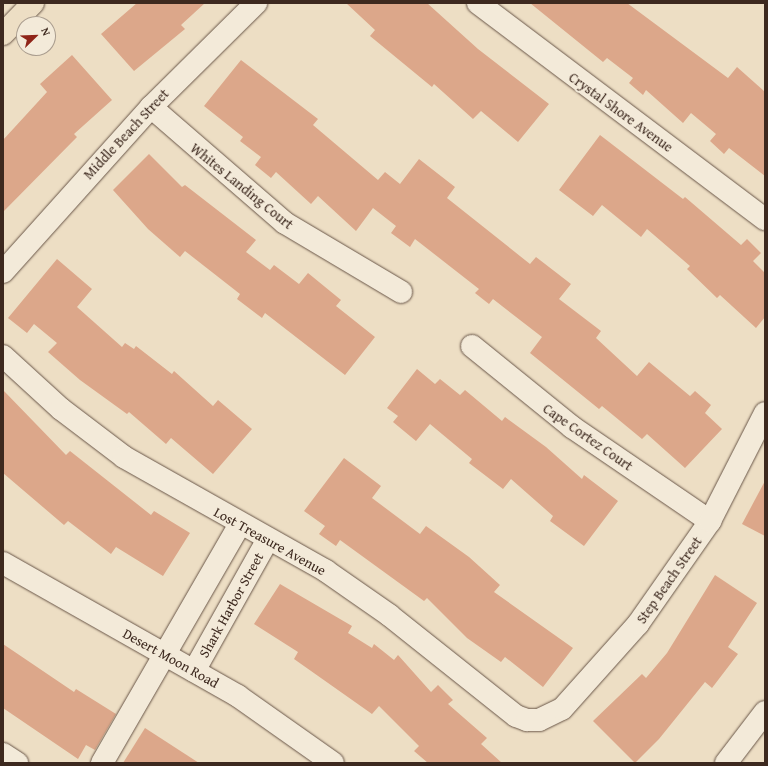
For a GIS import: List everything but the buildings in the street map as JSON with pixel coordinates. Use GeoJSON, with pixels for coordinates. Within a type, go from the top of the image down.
{"type":"FeatureCollection","features":[{"type":"Feature","properties":{"kind":"main road"},"geometry":{"type":"LineString","coordinates":[[3,34],[33,3]]}},
{"type":"Feature","properties":{"kind":"street","name":"Middle Beach Street"},"geometry":{"type":"LineString","coordinates":[[3,272],[151,107],[256,3]]}},
{"type":"Feature","properties":{"kind":"street","name":"Crystal Shore Avenue"},"geometry":{"type":"LineString","coordinates":[[478,3],[765,219]]}},
{"type":"Feature","properties":{"kind":"street","name":"Whites Landing Court"},"geometry":{"type":"LineString","coordinates":[[151,107],[285,223],[401,292]]}},
{"type":"Feature","properties":{"kind":"street","name":"Cape Cortez Court"},"geometry":{"type":"LineString","coordinates":[[472,346],[572,427],[710,521]]}},
{"type":"Feature","properties":{"kind":"street","name":"Lost Treasure Avenue"},"geometry":{"type":"LineString","coordinates":[[3,356],[61,409],[124,457],[240,524],[326,571],[389,615],[516,716],[539,720]]}},
{"type":"Feature","properties":{"kind":"street","name":"Step Beach Street"},"geometry":{"type":"LineString","coordinates":[[539,720],[562,709],[615,651],[666,587],[710,521],[765,413]]}},
{"type":"Feature","properties":{"kind":"street"},"geometry":{"type":"LineString","coordinates":[[102,763],[167,655],[240,524]]}},
{"type":"Feature","properties":{"kind":"street","name":"Shark Harbor Street"},"geometry":{"type":"LineString","coordinates":[[194,671],[268,539]]}},
{"type":"Feature","properties":{"kind":"street","name":"Desert Moon Road"},"geometry":{"type":"LineString","coordinates":[[3,563],[167,655],[267,714],[333,763]]}},
{"type":"Feature","properties":{"kind":"street"},"geometry":{"type":"LineString","coordinates":[[209,579],[237,594]]}},
{"type":"Feature","properties":{"kind":"street"},"geometry":{"type":"LineString","coordinates":[[726,763],[765,712]]}},
{"type":"Feature","properties":{"kind":"street"},"geometry":{"type":"LineString","coordinates":[[3,754],[17,763]]}}]}
